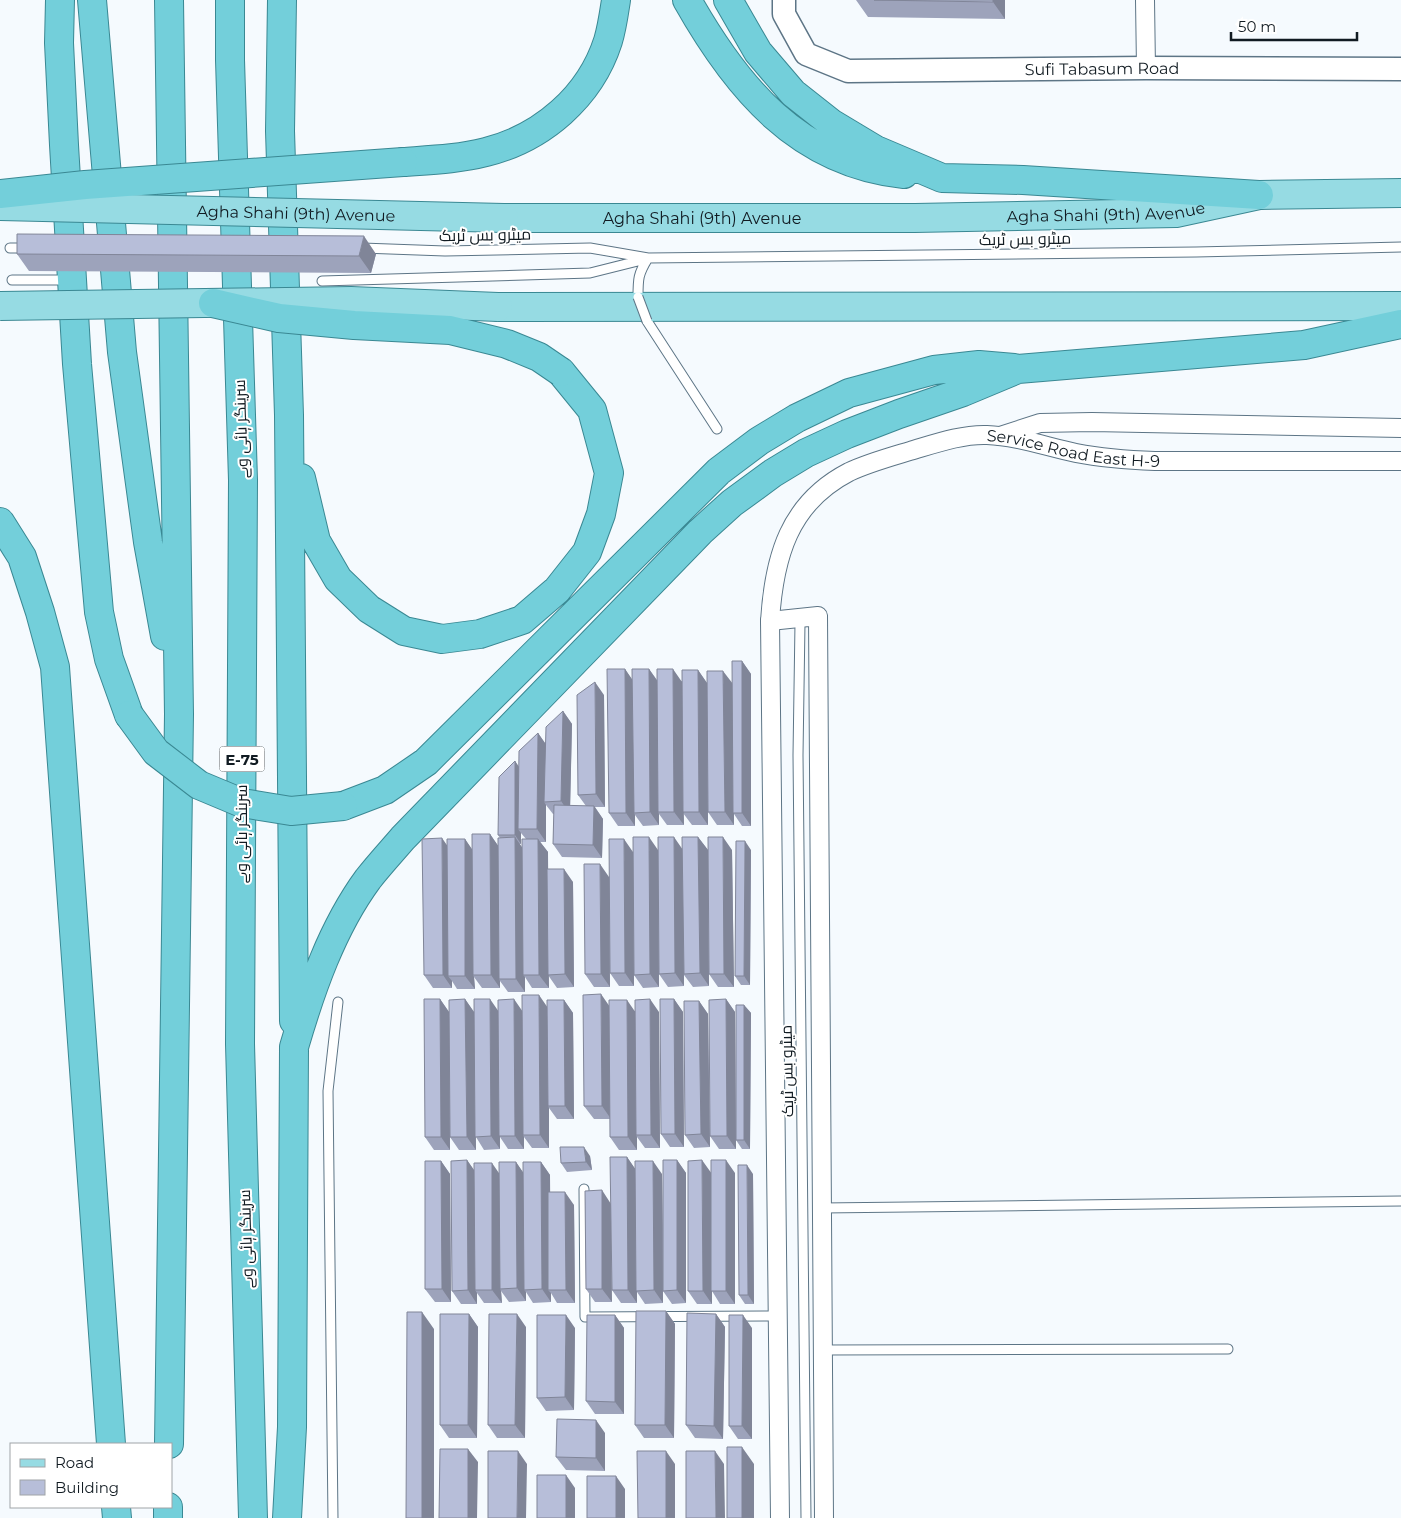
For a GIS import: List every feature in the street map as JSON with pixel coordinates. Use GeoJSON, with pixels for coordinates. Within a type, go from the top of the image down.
{"type":"FeatureCollection","features":[{"type":"Feature","properties":{"kind":"highway"},"geometry":{"type":"LineString","coordinates":[[60,0],[59,43],[77,354],[99,612],[109,659],[129,715],[156,752],[199,785],[242,803],[292,811],[343,806],[385,790],[426,762],[719,471],[759,441],[797,418],[849,393],[934,370],[979,365],[1018,369],[1304,345],[1401,324]]}},
{"type":"Feature","properties":{"kind":"highway"},"geometry":{"type":"LineString","coordinates":[[92,0],[122,352],[148,542],[179,714]]}},
{"type":"Feature","properties":{"kind":"highway"},"geometry":{"type":"LineString","coordinates":[[169,0],[179,714],[169,1443]]}},
{"type":"Feature","properties":{"kind":"highway","name":"سرینگر ہائی وے"},"geometry":{"type":"LineString","coordinates":[[230,0],[230,60],[243,480],[240,1044],[253,1518]]}},
{"type":"Feature","properties":{"kind":"highway"},"geometry":{"type":"LineString","coordinates":[[282,0],[280,132],[288,415],[294,1047],[292,1427],[287,1518]]}},
{"type":"Feature","properties":{"kind":"highway"},"geometry":{"type":"LineString","coordinates":[[281,41],[288,0]]}},
{"type":"Feature","properties":{"kind":"highway"},"geometry":{"type":"LineString","coordinates":[[0,194],[85,185],[450,158],[486,152],[523,139],[557,117],[589,82],[608,42],[616,0]]}},
{"type":"Feature","properties":{"kind":"highway"},"geometry":{"type":"LineString","coordinates":[[687,0],[729,67],[759,103],[793,133],[836,156],[884,172],[942,178],[1023,180],[1260,195]]}},
{"type":"Feature","properties":{"kind":"highway"},"geometry":{"type":"LineString","coordinates":[[728,0],[758,52],[793,93],[831,123],[876,150],[942,178]]}},
{"type":"Feature","properties":{"kind":"highway"},"geometry":{"type":"LineString","coordinates":[[213,303],[279,318],[354,325],[450,330],[507,344],[539,357],[561,372],[592,410],[603,445],[609,473],[601,514],[587,552],[557,590],[522,620],[480,634],[442,639],[404,631],[369,609],[338,579],[316,540],[306,506],[288,415]]}},
{"type":"Feature","properties":{"kind":"highway"},"geometry":{"type":"LineString","coordinates":[[294,1047],[307,1003],[323,962],[342,922],[368,880],[403,838],[700,532],[732,503],[773,473],[806,454],[847,434],[963,392],[1018,369]]}},
{"type":"Feature","properties":{"kind":"highway"},"geometry":{"type":"LineString","coordinates":[[0,522],[22,557],[40,612],[55,668],[112,1443]]}},
{"type":"Feature","properties":{"kind":"main road","name":"Agha Shahi (9th) Avenue"},"geometry":{"type":"LineString","coordinates":[[0,206],[504,218],[915,218],[1176,213],[1260,195],[1401,193]]}},
{"type":"Feature","properties":{"kind":"main road"},"geometry":{"type":"LineString","coordinates":[[0,306],[351,302],[498,307],[1401,306]]}},
{"type":"Feature","properties":{"kind":"street","name":"Sufi Tabasum Road"},"geometry":{"type":"LineString","coordinates":[[784,0],[784,14],[806,54],[848,71],[1146,68],[1401,69]]}},
{"type":"Feature","properties":{"kind":"street"},"geometry":{"type":"LineString","coordinates":[[1146,0],[1146,68]]}},
{"type":"Feature","properties":{"kind":"street","name":"Service Road East H-9"},"geometry":{"type":"LineString","coordinates":[[999,436],[1040,423],[1058,422],[1401,428]]}},
{"type":"Feature","properties":{"kind":"street"},"geometry":{"type":"LineString","coordinates":[[780,1518],[770,620],[772,588],[780,556],[790,528],[805,506],[825,487],[850,472],[894,455],[969,436],[999,436]]}},
{"type":"Feature","properties":{"kind":"street","name":"Service Road East H-9"},"geometry":{"type":"LineString","coordinates":[[999,436],[1114,459],[1155,461],[1401,461]]}},
{"type":"Feature","properties":{"kind":"street"},"geometry":{"type":"LineString","coordinates":[[770,620],[818,616],[824,1518]]}},
{"type":"Feature","properties":{"kind":"lane"},"geometry":{"type":"LineString","coordinates":[[10,248],[35,247]]}},
{"type":"Feature","properties":{"kind":"lane","name":"میٹرو بس ٹریک"},"geometry":{"type":"LineString","coordinates":[[349,248],[445,251],[590,248],[648,258],[1205,252],[1401,247]]}},
{"type":"Feature","properties":{"kind":"lane","name":"میٹرو بس ٹریک"},"geometry":{"type":"LineString","coordinates":[[322,281],[590,273],[648,258]]}},
{"type":"Feature","properties":{"kind":"lane"},"geometry":{"type":"LineString","coordinates":[[648,258],[640,272],[638,281],[638,298],[647,321],[717,429]]}},
{"type":"Feature","properties":{"kind":"lane"},"geometry":{"type":"LineString","coordinates":[[12,280],[59,280]]}},
{"type":"Feature","properties":{"kind":"lane","name":"میٹرو بس ٹریک"},"geometry":{"type":"LineString","coordinates":[[800,623],[798,755],[806,1518]]}},
{"type":"Feature","properties":{"kind":"lane"},"geometry":{"type":"LineString","coordinates":[[333,1518],[328,1091],[338,1002]]}},
{"type":"Feature","properties":{"kind":"lane"},"geometry":{"type":"LineString","coordinates":[[584,1189],[585,1317],[778,1316]]}},
{"type":"Feature","properties":{"kind":"lane"},"geometry":{"type":"LineString","coordinates":[[822,1208],[1401,1201]]}},
{"type":"Feature","properties":{"kind":"lane"},"geometry":{"type":"LineString","coordinates":[[823,1350],[1228,1349]]}},
{"type":"Feature","properties":{"kind":"building"},"geometry":{"type":"Polygon","coordinates":[[[874,0],[993,0],[993,2],[874,0]]]}},
{"type":"Feature","properties":{"kind":"building"},"geometry":{"type":"Polygon","coordinates":[[[17,234],[364,236],[359,256],[17,254],[17,234]]]}},
{"type":"Feature","properties":{"kind":"building"},"geometry":{"type":"Polygon","coordinates":[[[732,661],[742,661],[742,813],[733,813],[732,661]]]}},
{"type":"Feature","properties":{"kind":"building"},"geometry":{"type":"Polygon","coordinates":[[[607,669],[625,669],[626,813],[609,813],[607,669]]]}},
{"type":"Feature","properties":{"kind":"building"},"geometry":{"type":"Polygon","coordinates":[[[632,669],[649,669],[650,812],[634,813],[632,669]]]}},
{"type":"Feature","properties":{"kind":"building"},"geometry":{"type":"Polygon","coordinates":[[[657,669],[673,669],[674,812],[658,812],[657,669]]]}},
{"type":"Feature","properties":{"kind":"building"},"geometry":{"type":"Polygon","coordinates":[[[682,670],[698,670],[699,812],[683,812],[682,670]]]}},
{"type":"Feature","properties":{"kind":"building"},"geometry":{"type":"Polygon","coordinates":[[[707,671],[723,671],[725,812],[708,812],[707,671]]]}},
{"type":"Feature","properties":{"kind":"building"},"geometry":{"type":"Polygon","coordinates":[[[595,682],[596,794],[578,795],[577,695],[595,682]]]}},
{"type":"Feature","properties":{"kind":"building"},"geometry":{"type":"Polygon","coordinates":[[[563,711],[561,801],[544,802],[546,727],[563,711]]]}},
{"type":"Feature","properties":{"kind":"building"},"geometry":{"type":"Polygon","coordinates":[[[538,733],[537,829],[518,829],[519,751],[538,733]]]}},
{"type":"Feature","properties":{"kind":"building"},"geometry":{"type":"Polygon","coordinates":[[[515,761],[515,835],[498,835],[499,777],[515,761]]]}},
{"type":"Feature","properties":{"kind":"building"},"geometry":{"type":"Polygon","coordinates":[[[554,805],[594,806],[593,845],[553,844],[554,805]]]}},
{"type":"Feature","properties":{"kind":"building"},"geometry":{"type":"Polygon","coordinates":[[[472,834],[490,834],[491,975],[473,975],[472,834]]]}},
{"type":"Feature","properties":{"kind":"building"},"geometry":{"type":"Polygon","coordinates":[[[515,837],[516,979],[499,979],[498,838],[515,837]]]}},
{"type":"Feature","properties":{"kind":"building"},"geometry":{"type":"Polygon","coordinates":[[[633,837],[649,837],[650,974],[634,975],[633,837]]]}},
{"type":"Feature","properties":{"kind":"building"},"geometry":{"type":"Polygon","coordinates":[[[658,837],[674,837],[675,973],[659,974],[658,837]]]}},
{"type":"Feature","properties":{"kind":"building"},"geometry":{"type":"Polygon","coordinates":[[[682,837],[698,837],[700,973],[684,974],[682,837]]]}},
{"type":"Feature","properties":{"kind":"building"},"geometry":{"type":"Polygon","coordinates":[[[708,837],[723,837],[724,974],[709,974],[708,837]]]}},
{"type":"Feature","properties":{"kind":"building"},"geometry":{"type":"Polygon","coordinates":[[[442,838],[443,975],[424,975],[422,839],[442,838]]]}},
{"type":"Feature","properties":{"kind":"building"},"geometry":{"type":"Polygon","coordinates":[[[447,839],[465,839],[465,976],[448,976],[447,839]]]}},
{"type":"Feature","properties":{"kind":"building"},"geometry":{"type":"Polygon","coordinates":[[[522,839],[538,839],[539,975],[523,975],[522,839]]]}},
{"type":"Feature","properties":{"kind":"building"},"geometry":{"type":"Polygon","coordinates":[[[609,839],[624,839],[625,973],[610,973],[609,839]]]}},
{"type":"Feature","properties":{"kind":"building"},"geometry":{"type":"Polygon","coordinates":[[[736,841],[745,841],[744,976],[735,976],[736,841]]]}},
{"type":"Feature","properties":{"kind":"building"},"geometry":{"type":"Polygon","coordinates":[[[584,864],[600,864],[601,974],[585,974],[584,864]]]}},
{"type":"Feature","properties":{"kind":"building"},"geometry":{"type":"Polygon","coordinates":[[[547,869],[564,869],[565,974],[548,975],[547,869]]]}},
{"type":"Feature","properties":{"kind":"building"},"geometry":{"type":"Polygon","coordinates":[[[601,994],[602,1106],[584,1106],[583,995],[601,994]]]}},
{"type":"Feature","properties":{"kind":"building"},"geometry":{"type":"Polygon","coordinates":[[[522,995],[539,995],[540,1135],[523,1135],[522,995]]]}},
{"type":"Feature","properties":{"kind":"building"},"geometry":{"type":"Polygon","coordinates":[[[424,999],[440,999],[441,1137],[425,1137],[424,999]]]}},
{"type":"Feature","properties":{"kind":"building"},"geometry":{"type":"Polygon","coordinates":[[[465,999],[467,1137],[450,1137],[449,1000],[465,999]]]}},
{"type":"Feature","properties":{"kind":"building"},"geometry":{"type":"Polygon","coordinates":[[[474,999],[490,999],[491,1136],[475,1137],[474,999]]]}},
{"type":"Feature","properties":{"kind":"building"},"geometry":{"type":"Polygon","coordinates":[[[514,999],[515,1136],[499,1136],[498,1000],[514,999]]]}},
{"type":"Feature","properties":{"kind":"building"},"geometry":{"type":"Polygon","coordinates":[[[650,999],[651,1135],[636,1135],[635,1000],[650,999]]]}},
{"type":"Feature","properties":{"kind":"building"},"geometry":{"type":"Polygon","coordinates":[[[660,999],[674,999],[675,1134],[661,1134],[660,999]]]}},
{"type":"Feature","properties":{"kind":"building"},"geometry":{"type":"Polygon","coordinates":[[[726,999],[727,1136],[710,1136],[709,1000],[726,999]]]}},
{"type":"Feature","properties":{"kind":"building"},"geometry":{"type":"Polygon","coordinates":[[[547,1000],[564,1000],[565,1106],[548,1106],[547,1000]]]}},
{"type":"Feature","properties":{"kind":"building"},"geometry":{"type":"Polygon","coordinates":[[[609,1000],[627,1000],[628,1137],[610,1137],[609,1000]]]}},
{"type":"Feature","properties":{"kind":"building"},"geometry":{"type":"Polygon","coordinates":[[[684,1001],[699,1001],[701,1134],[685,1135],[684,1001]]]}},
{"type":"Feature","properties":{"kind":"building"},"geometry":{"type":"Polygon","coordinates":[[[736,1005],[744,1005],[744,1140],[736,1140],[736,1005]]]}},
{"type":"Feature","properties":{"kind":"building"},"geometry":{"type":"Polygon","coordinates":[[[560,1147],[584,1147],[586,1162],[561,1163],[560,1147]]]}},
{"type":"Feature","properties":{"kind":"building"},"geometry":{"type":"Polygon","coordinates":[[[610,1157],[627,1157],[628,1290],[612,1290],[610,1157]]]}},
{"type":"Feature","properties":{"kind":"building"},"geometry":{"type":"Polygon","coordinates":[[[467,1160],[468,1290],[452,1291],[451,1161],[467,1160]]]}},
{"type":"Feature","properties":{"kind":"building"},"geometry":{"type":"Polygon","coordinates":[[[663,1160],[677,1160],[677,1290],[663,1291],[663,1160]]]}},
{"type":"Feature","properties":{"kind":"building"},"geometry":{"type":"Polygon","coordinates":[[[702,1160],[703,1291],[688,1291],[688,1161],[702,1160]]]}},
{"type":"Feature","properties":{"kind":"building"},"geometry":{"type":"Polygon","coordinates":[[[711,1160],[726,1160],[726,1291],[711,1291],[711,1160]]]}},
{"type":"Feature","properties":{"kind":"building"},"geometry":{"type":"Polygon","coordinates":[[[425,1161],[441,1161],[442,1289],[425,1289],[425,1161]]]}},
{"type":"Feature","properties":{"kind":"building"},"geometry":{"type":"Polygon","coordinates":[[[635,1161],[653,1161],[654,1290],[636,1291],[635,1161]]]}},
{"type":"Feature","properties":{"kind":"building"},"geometry":{"type":"Polygon","coordinates":[[[499,1162],[516,1162],[517,1288],[500,1289],[499,1162]]]}},
{"type":"Feature","properties":{"kind":"building"},"geometry":{"type":"Polygon","coordinates":[[[523,1162],[541,1162],[542,1289],[524,1290],[523,1162]]]}},
{"type":"Feature","properties":{"kind":"building"},"geometry":{"type":"Polygon","coordinates":[[[474,1163],[492,1163],[492,1290],[475,1290],[474,1163]]]}},
{"type":"Feature","properties":{"kind":"building"},"geometry":{"type":"Polygon","coordinates":[[[738,1165],[747,1165],[748,1295],[739,1295],[738,1165]]]}},
{"type":"Feature","properties":{"kind":"building"},"geometry":{"type":"Polygon","coordinates":[[[602,1190],[602,1289],[586,1289],[585,1191],[602,1190]]]}},
{"type":"Feature","properties":{"kind":"building"},"geometry":{"type":"Polygon","coordinates":[[[548,1192],[565,1192],[566,1290],[548,1290],[548,1192]]]}},
{"type":"Feature","properties":{"kind":"building"},"geometry":{"type":"Polygon","coordinates":[[[636,1311],[666,1311],[665,1425],[635,1425],[636,1311]]]}},
{"type":"Feature","properties":{"kind":"building"},"geometry":{"type":"Polygon","coordinates":[[[407,1312],[422,1312],[422,1518],[406,1518],[407,1312]]]}},
{"type":"Feature","properties":{"kind":"building"},"geometry":{"type":"Polygon","coordinates":[[[687,1313],[716,1314],[714,1426],[686,1425],[687,1313]]]}},
{"type":"Feature","properties":{"kind":"building"},"geometry":{"type":"Polygon","coordinates":[[[440,1314],[469,1314],[468,1425],[440,1425],[440,1314]]]}},
{"type":"Feature","properties":{"kind":"building"},"geometry":{"type":"Polygon","coordinates":[[[489,1314],[517,1314],[515,1425],[488,1425],[489,1314]]]}},
{"type":"Feature","properties":{"kind":"building"},"geometry":{"type":"Polygon","coordinates":[[[537,1315],[566,1315],[565,1397],[537,1398],[537,1315]]]}},
{"type":"Feature","properties":{"kind":"building"},"geometry":{"type":"Polygon","coordinates":[[[587,1315],[615,1315],[615,1402],[586,1401],[587,1315]]]}},
{"type":"Feature","properties":{"kind":"building"},"geometry":{"type":"Polygon","coordinates":[[[729,1315],[743,1315],[742,1426],[729,1426],[729,1315]]]}},
{"type":"Feature","properties":{"kind":"building"},"geometry":{"type":"Polygon","coordinates":[[[557,1419],[596,1420],[596,1458],[556,1457],[557,1419]]]}},
{"type":"Feature","properties":{"kind":"building"},"geometry":{"type":"Polygon","coordinates":[[[727,1447],[742,1447],[742,1518],[727,1518],[727,1447]]]}},
{"type":"Feature","properties":{"kind":"building"},"geometry":{"type":"Polygon","coordinates":[[[440,1449],[468,1449],[468,1518],[439,1518],[440,1449]]]}},
{"type":"Feature","properties":{"kind":"building"},"geometry":{"type":"Polygon","coordinates":[[[488,1451],[518,1451],[517,1518],[488,1518],[488,1451]]]}},
{"type":"Feature","properties":{"kind":"building"},"geometry":{"type":"Polygon","coordinates":[[[637,1451],[666,1451],[666,1518],[638,1518],[637,1451]]]}},
{"type":"Feature","properties":{"kind":"building"},"geometry":{"type":"Polygon","coordinates":[[[686,1451],[715,1451],[716,1518],[686,1518],[686,1451]]]}},
{"type":"Feature","properties":{"kind":"building"},"geometry":{"type":"Polygon","coordinates":[[[537,1475],[566,1475],[566,1518],[537,1518],[537,1475]]]}},
{"type":"Feature","properties":{"kind":"building"},"geometry":{"type":"Polygon","coordinates":[[[587,1476],[616,1476],[616,1518],[587,1518],[587,1476]]]}}]}
